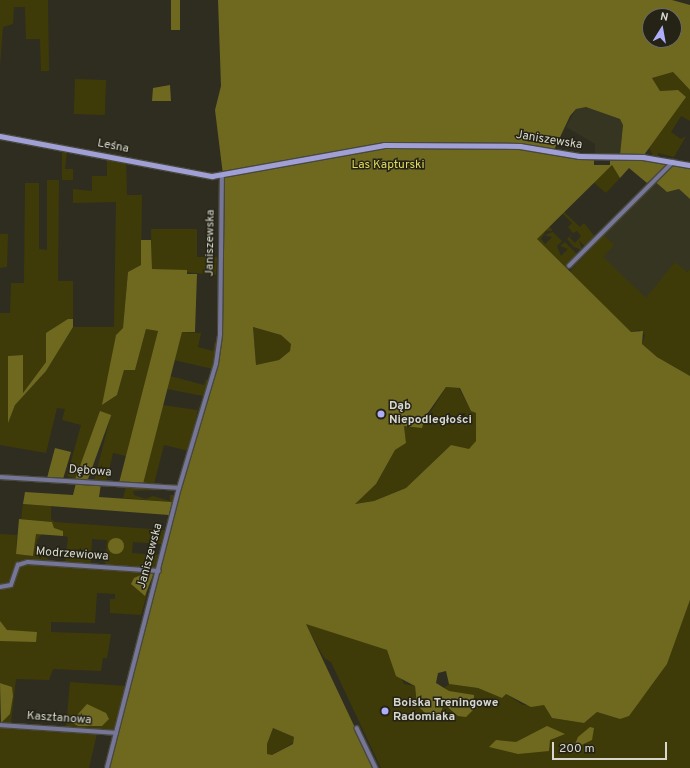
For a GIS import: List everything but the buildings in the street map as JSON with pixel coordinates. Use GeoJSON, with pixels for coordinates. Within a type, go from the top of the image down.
{"type":"FeatureCollection","features":[{"type":"Feature","properties":{"kind":"street","name":"Leśna"},"geometry":{"type":"LineString","coordinates":[[0,136],[222,176]]}},
{"type":"Feature","properties":{"kind":"street","name":"Janiszewska"},"geometry":{"type":"LineString","coordinates":[[107,768],[179,488],[219,344],[222,176],[384,145],[520,146],[579,156],[674,161],[690,165]]}},
{"type":"Feature","properties":{"kind":"street"},"geometry":{"type":"LineString","coordinates":[[569,266],[674,161]]}},
{"type":"Feature","properties":{"kind":"street","name":"Dębowa"},"geometry":{"type":"LineString","coordinates":[[0,477],[179,488]]}},
{"type":"Feature","properties":{"kind":"street","name":"Modrzewiowa"},"geometry":{"type":"LineString","coordinates":[[0,586],[11,585],[18,565],[28,562],[158,571]]}},
{"type":"Feature","properties":{"kind":"street","name":"Kasztanowa"},"geometry":{"type":"LineString","coordinates":[[0,725],[116,733]]}},
{"type":"Feature","properties":{"kind":"street"},"geometry":{"type":"LineString","coordinates":[[357,728],[376,768]]}},
{"type":"Feature","properties":{"kind":"shaded area"},"geometry":{"type":"Polygon","coordinates":[[[0,0],[48,0],[49,71],[41,71],[40,39],[26,39],[25,7],[14,7],[13,24],[3,27],[0,66],[0,0]]]}},
{"type":"Feature","properties":{"kind":"shaded area"},"geometry":{"type":"Polygon","coordinates":[[[673,72],[690,90],[690,121],[681,116],[671,132],[681,139],[686,136],[674,157],[658,153],[658,157],[654,157],[649,148],[676,106],[683,102],[678,90],[660,91],[652,78],[673,72]]]}},
{"type":"Feature","properties":{"kind":"shaded area"},"geometry":{"type":"Polygon","coordinates":[[[75,79],[106,80],[105,115],[74,114],[75,79]]]}},
{"type":"Feature","properties":{"kind":"shaded area"},"geometry":{"type":"Polygon","coordinates":[[[586,107],[620,119],[623,124],[620,155],[595,155],[595,144],[566,127],[576,109],[586,107]]]}},
{"type":"Feature","properties":{"kind":"shaded area"},"geometry":{"type":"Polygon","coordinates":[[[62,150],[67,152],[65,169],[73,169],[73,180],[62,180],[62,150]]]}},
{"type":"Feature","properties":{"kind":"shaded area"},"geometry":{"type":"Polygon","coordinates":[[[107,157],[126,161],[127,195],[142,195],[141,265],[128,272],[123,328],[116,335],[103,405],[117,395],[124,370],[135,370],[146,329],[158,331],[126,456],[113,453],[106,482],[94,481],[111,415],[100,412],[82,481],[67,476],[81,425],[62,420],[65,409],[57,408],[46,453],[0,445],[0,313],[10,313],[11,283],[24,283],[25,183],[39,183],[39,249],[47,250],[47,180],[59,180],[58,281],[73,281],[73,319],[46,333],[46,362],[23,393],[23,355],[8,356],[8,422],[15,405],[46,371],[73,327],[114,327],[116,202],[73,203],[73,189],[92,191],[92,176],[107,176],[107,157]]]}},
{"type":"Feature","properties":{"kind":"shaded area"},"geometry":{"type":"Polygon","coordinates":[[[612,165],[620,178],[606,193],[593,182],[612,165]]]}},
{"type":"Feature","properties":{"kind":"shaded area"},"geometry":{"type":"Polygon","coordinates":[[[656,182],[667,192],[679,189],[690,199],[690,269],[687,272],[683,269],[631,332],[570,272],[571,268],[656,182]]]}},
{"type":"Feature","properties":{"kind":"shaded area"},"geometry":{"type":"Polygon","coordinates":[[[563,211],[580,227],[584,223],[595,237],[585,247],[579,240],[582,250],[574,247],[567,239],[572,234],[570,238],[575,243],[581,236],[577,231],[573,233],[568,227],[572,223],[562,213],[550,225],[563,211]]]}},
{"type":"Feature","properties":{"kind":"shaded area"},"geometry":{"type":"Polygon","coordinates":[[[549,226],[553,231],[546,231],[541,239],[545,244],[552,237],[544,235],[553,232],[562,241],[557,246],[561,256],[568,249],[560,246],[565,242],[577,254],[566,268],[537,239],[549,226]]]}},
{"type":"Feature","properties":{"kind":"shaded area"},"geometry":{"type":"Polygon","coordinates":[[[151,229],[197,229],[197,257],[217,257],[216,275],[152,269],[151,229]]]}},
{"type":"Feature","properties":{"kind":"shaded area"},"geometry":{"type":"Polygon","coordinates":[[[0,234],[8,234],[7,267],[0,268],[0,234]]]}},
{"type":"Feature","properties":{"kind":"shaded area"},"geometry":{"type":"Polygon","coordinates":[[[604,235],[614,245],[603,257],[646,298],[675,262],[687,272],[690,269],[690,376],[657,357],[642,344],[645,335],[639,330],[631,332],[570,272],[604,235]]]}},
{"type":"Feature","properties":{"kind":"shaded area"},"geometry":{"type":"Polygon","coordinates":[[[253,327],[281,335],[291,344],[290,351],[279,360],[256,365],[253,327]]]}},
{"type":"Feature","properties":{"kind":"shaded area"},"geometry":{"type":"Polygon","coordinates":[[[182,332],[201,333],[198,347],[213,351],[215,341],[218,343],[213,369],[174,360],[182,332]]]}},
{"type":"Feature","properties":{"kind":"shaded area"},"geometry":{"type":"Polygon","coordinates":[[[170,376],[204,385],[206,379],[210,380],[203,396],[167,389],[170,376]]]}},
{"type":"Feature","properties":{"kind":"shaded area"},"geometry":{"type":"Polygon","coordinates":[[[446,387],[459,388],[471,411],[476,413],[476,441],[469,450],[451,445],[406,488],[374,501],[354,504],[376,484],[395,450],[406,443],[404,426],[430,413],[446,387]]]}},
{"type":"Feature","properties":{"kind":"shaded area"},"geometry":{"type":"Polygon","coordinates":[[[200,399],[189,451],[164,445],[154,484],[143,484],[162,405],[197,410],[200,399]]]}},
{"type":"Feature","properties":{"kind":"shaded area"},"geometry":{"type":"Polygon","coordinates":[[[126,487],[165,490],[133,491],[134,495],[146,499],[153,496],[170,501],[170,495],[174,495],[172,502],[123,498],[126,487]]]}},
{"type":"Feature","properties":{"kind":"shaded area"},"geometry":{"type":"Polygon","coordinates":[[[23,504],[51,506],[51,519],[55,522],[165,530],[161,544],[133,542],[132,553],[158,555],[156,565],[154,569],[105,565],[107,540],[92,539],[91,564],[65,562],[68,537],[63,536],[63,531],[54,529],[52,522],[21,519],[23,504]]]}},
{"type":"Feature","properties":{"kind":"shaded area"},"geometry":{"type":"Polygon","coordinates":[[[0,534],[17,535],[16,554],[33,556],[35,534],[42,534],[37,540],[37,553],[52,561],[34,560],[37,564],[151,571],[131,583],[147,594],[141,615],[110,613],[110,599],[115,599],[115,594],[97,593],[95,623],[51,622],[51,632],[111,634],[107,658],[103,658],[101,671],[53,669],[49,680],[16,679],[11,724],[1,723],[5,684],[0,683],[0,588],[12,586],[0,585],[0,534]]]}},
{"type":"Feature","properties":{"kind":"shaded area"},"geometry":{"type":"Polygon","coordinates":[[[690,600],[690,768],[381,768],[331,662],[324,658],[305,623],[387,650],[404,684],[415,686],[417,705],[428,713],[442,712],[444,688],[449,684],[478,688],[502,698],[506,694],[523,705],[544,705],[552,718],[584,723],[597,712],[620,719],[646,693],[667,664],[690,600]]]}},
{"type":"Feature","properties":{"kind":"shaded area"},"geometry":{"type":"Polygon","coordinates":[[[70,682],[126,686],[115,731],[66,727],[70,682]]]}},
{"type":"Feature","properties":{"kind":"shaded area"},"geometry":{"type":"Polygon","coordinates":[[[0,727],[97,734],[89,768],[0,768],[0,727]]]}},
{"type":"Feature","properties":{"kind":"shaded area"},"geometry":{"type":"Polygon","coordinates":[[[273,728],[294,737],[293,743],[272,755],[267,754],[267,744],[273,728]]]}},
{"type":"Feature","properties":{"kind":"green space"},"geometry":{"type":"Polygon","coordinates":[[[171,0],[180,0],[180,30],[171,30],[171,0]]]}},
{"type":"Feature","properties":{"kind":"green space","name":"Las Kapturski"},"geometry":{"type":"Polygon","coordinates":[[[218,0],[672,0],[690,5],[690,90],[673,72],[652,78],[660,91],[678,90],[686,97],[644,155],[620,155],[623,125],[620,119],[586,107],[576,109],[570,116],[553,152],[594,159],[594,165],[610,165],[610,159],[658,161],[690,168],[690,199],[679,189],[667,192],[652,179],[647,183],[629,168],[620,178],[612,165],[537,239],[631,332],[643,331],[642,344],[657,357],[690,376],[690,600],[667,664],[629,716],[620,719],[597,712],[584,723],[552,718],[544,705],[531,707],[506,694],[502,698],[478,688],[449,684],[446,671],[438,673],[436,683],[449,691],[474,695],[474,709],[466,717],[458,716],[444,704],[440,715],[426,714],[417,705],[415,686],[396,676],[387,650],[306,624],[374,768],[108,768],[164,548],[214,379],[222,310],[224,183],[215,110],[221,86],[218,0]],[[253,327],[256,365],[279,360],[290,351],[291,344],[281,335],[253,327]],[[446,387],[425,417],[422,428],[404,426],[406,443],[395,450],[376,484],[355,504],[374,501],[406,488],[451,445],[469,449],[476,441],[476,413],[471,411],[460,388],[446,387]],[[273,728],[267,744],[267,754],[272,755],[293,744],[294,737],[273,728]]]}},
{"type":"Feature","properties":{"kind":"green space"},"geometry":{"type":"Polygon","coordinates":[[[170,85],[171,101],[152,101],[153,88],[170,85]]]}},
{"type":"Feature","properties":{"kind":"green space"},"geometry":{"type":"Polygon","coordinates":[[[141,240],[151,240],[152,269],[187,270],[187,274],[197,274],[195,332],[182,332],[143,484],[119,483],[158,331],[146,329],[135,370],[124,370],[117,395],[102,405],[116,335],[123,328],[128,272],[141,265],[141,240]]]}},
{"type":"Feature","properties":{"kind":"green space"},"geometry":{"type":"Polygon","coordinates":[[[68,319],[73,319],[73,327],[46,371],[15,405],[8,423],[8,356],[23,355],[23,393],[46,362],[46,333],[68,319]]]}},
{"type":"Feature","properties":{"kind":"green space"},"geometry":{"type":"Polygon","coordinates":[[[100,411],[111,415],[87,483],[75,479],[100,411]]]}},
{"type":"Feature","properties":{"kind":"green space"},"geometry":{"type":"Polygon","coordinates":[[[55,448],[71,452],[63,479],[47,478],[55,448]]]}},
{"type":"Feature","properties":{"kind":"green space"},"geometry":{"type":"Polygon","coordinates":[[[76,483],[101,484],[99,497],[172,502],[169,515],[23,504],[25,492],[73,495],[76,483]]]}},
{"type":"Feature","properties":{"kind":"green space"},"geometry":{"type":"Polygon","coordinates":[[[19,519],[52,522],[54,528],[63,531],[63,536],[36,534],[33,556],[16,554],[19,519]]]}},
{"type":"Feature","properties":{"kind":"green space"},"geometry":{"type":"Polygon","coordinates":[[[113,538],[119,538],[124,543],[122,552],[119,554],[113,554],[108,549],[108,543],[113,538]]]}},
{"type":"Feature","properties":{"kind":"green space"},"geometry":{"type":"Polygon","coordinates":[[[151,571],[153,575],[145,596],[131,584],[134,578],[151,571]]]}},
{"type":"Feature","properties":{"kind":"green space"},"geometry":{"type":"Polygon","coordinates":[[[0,621],[7,630],[37,632],[36,642],[0,641],[0,621]]]}},
{"type":"Feature","properties":{"kind":"green space"},"geometry":{"type":"Polygon","coordinates":[[[0,683],[12,687],[13,696],[10,714],[1,723],[0,683]]]}},
{"type":"Feature","properties":{"kind":"green space"},"geometry":{"type":"Polygon","coordinates":[[[87,704],[106,713],[109,719],[102,726],[78,726],[71,722],[87,704]]]}},
{"type":"Feature","properties":{"kind":"green space"},"geometry":{"type":"Polygon","coordinates":[[[547,726],[565,734],[550,740],[549,751],[518,754],[489,747],[496,740],[516,742],[547,726]]]}},
{"type":"Feature","properties":{"kind":"green space"},"geometry":{"type":"Polygon","coordinates":[[[590,727],[594,728],[592,740],[573,749],[578,737],[590,727]]]}},
{"type":"Feature","properties":{"kind":"place","name":"Dąb Niepodległości"},"geometry":{"type":"Point","coordinates":[381,414]}},
{"type":"Feature","properties":{"kind":"place","name":"Boiska Treningowe Radomiaka"},"geometry":{"type":"Point","coordinates":[385,711]}}]}
